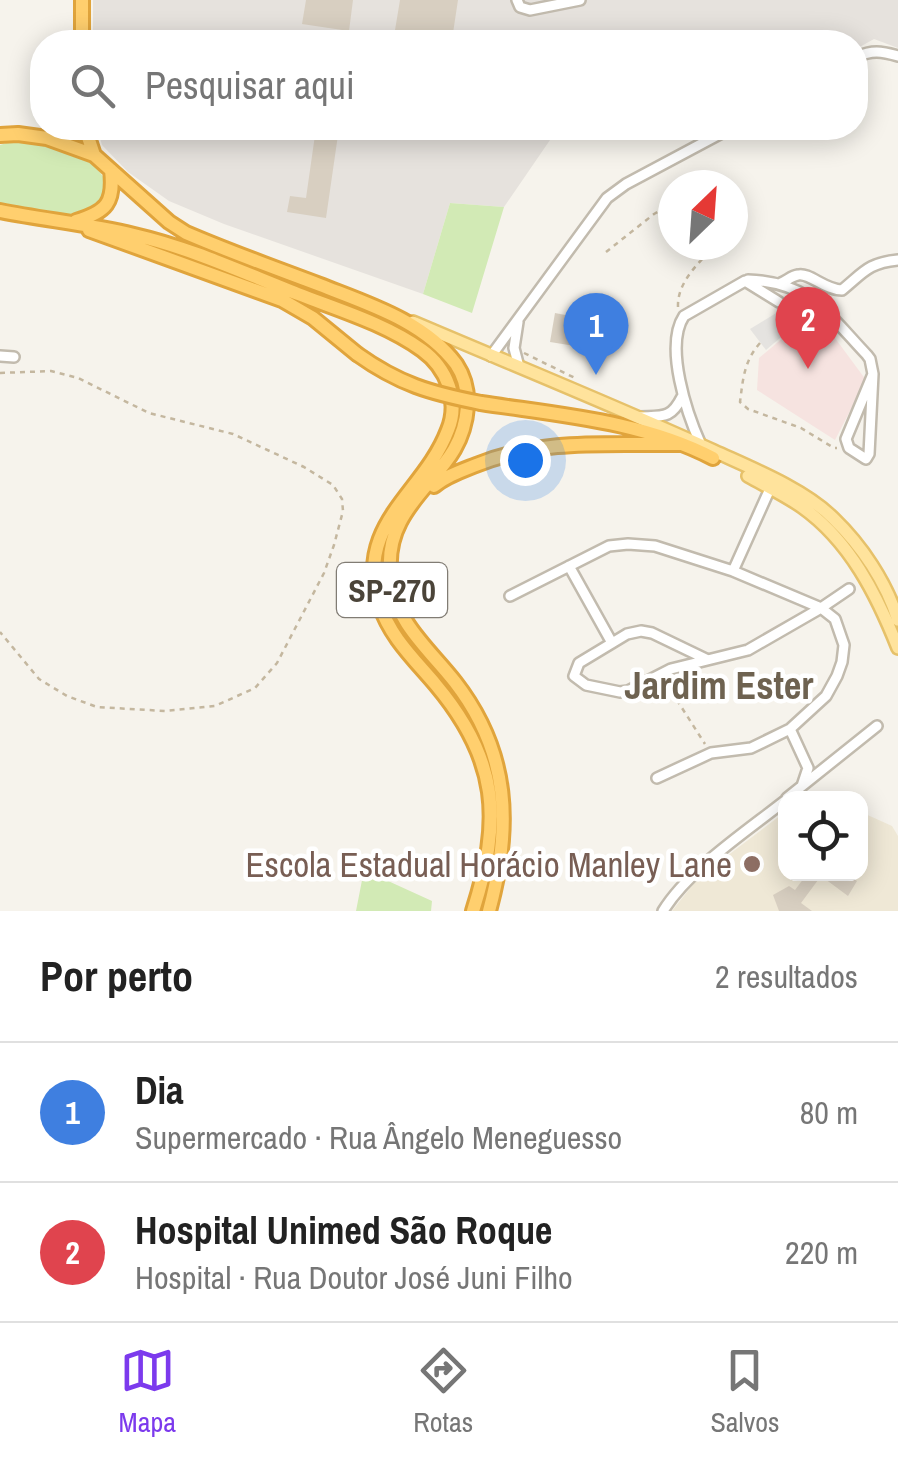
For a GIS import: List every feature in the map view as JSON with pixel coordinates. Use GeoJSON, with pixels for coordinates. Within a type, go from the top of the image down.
{"type":"FeatureCollection","features":[{"type":"Feature","properties":{"kind":"highway"},"geometry":{"type":"LineString","coordinates":[[82,0],[82,30]]}},
{"type":"Feature","properties":{"kind":"highway","name":"SP-270"},"geometry":{"type":"LineString","coordinates":[[0,135],[30,136]]}},
{"type":"Feature","properties":{"kind":"highway","name":"SP-270"},"geometry":{"type":"LineString","coordinates":[[55,140],[94,155],[168,222],[186,233],[372,305],[412,325],[458,366],[468,395],[457,446],[400,522],[389,569],[397,608],[456,683],[490,742],[504,814],[498,874],[489,911]]}},
{"type":"Feature","properties":{"kind":"highway"},"geometry":{"type":"LineString","coordinates":[[89,140],[94,155]]}},
{"type":"Feature","properties":{"kind":"highway"},"geometry":{"type":"LineString","coordinates":[[73,224],[94,216],[111,198],[111,170]]}},
{"type":"Feature","properties":{"kind":"highway","name":"SP-270"},"geometry":{"type":"LineString","coordinates":[[0,212],[137,235],[183,248],[396,335],[423,351],[445,377],[452,392],[450,427],[435,457],[387,522],[375,560],[375,583],[388,625],[456,708],[482,756],[491,813],[488,849],[474,911]]}},
{"type":"Feature","properties":{"kind":"highway"},"geometry":{"type":"LineString","coordinates":[[73,224],[282,300],[313,318],[357,354],[400,381],[426,391],[614,424],[648,432],[713,458]]}},
{"type":"Feature","properties":{"kind":"highway"},"geometry":{"type":"LineString","coordinates":[[419,496],[450,475],[528,448],[680,444]]}},
{"type":"Feature","properties":{"kind":"main road","name":"SP-270"},"geometry":{"type":"LineString","coordinates":[[372,305],[640,418]]}},
{"type":"Feature","properties":{"kind":"main road"},"geometry":{"type":"LineString","coordinates":[[640,418],[732,459],[806,510],[850,556],[879,600],[898,648]]}},
{"type":"Feature","properties":{"kind":"main road"},"geometry":{"type":"LineString","coordinates":[[713,458],[803,496],[832,517],[874,568],[898,620]]}},
{"type":"Feature","properties":{"kind":"street"},"geometry":{"type":"LineString","coordinates":[[517,0],[520,7],[530,10],[580,0]]}},
{"type":"Feature","properties":{"kind":"street"},"geometry":{"type":"LineString","coordinates":[[868,52],[880,50],[898,56]]}},
{"type":"Feature","properties":{"kind":"street"},"geometry":{"type":"LineString","coordinates":[[492,356],[608,198],[626,184],[708,140]]}},
{"type":"Feature","properties":{"kind":"street"},"geometry":{"type":"LineString","coordinates":[[781,284],[797,275],[806,275],[832,290],[842,290],[873,264],[898,260]]}},
{"type":"Feature","properties":{"kind":"street"},"geometry":{"type":"LineString","coordinates":[[745,281],[780,302]]}},
{"type":"Feature","properties":{"kind":"street"},"geometry":{"type":"LineString","coordinates":[[701,445],[682,397],[679,324],[684,316],[745,281],[781,284],[805,293],[867,354],[873,374],[868,458],[863,458],[848,446],[846,439],[873,374]]}},
{"type":"Feature","properties":{"kind":"street"},"geometry":{"type":"LineString","coordinates":[[519,319],[514,348],[519,367]]}},
{"type":"Feature","properties":{"kind":"street"},"geometry":{"type":"LineString","coordinates":[[0,356],[14,357]]}},
{"type":"Feature","properties":{"kind":"street"},"geometry":{"type":"LineString","coordinates":[[640,418],[670,414],[682,397]]}},
{"type":"Feature","properties":{"kind":"street"},"geometry":{"type":"LineString","coordinates":[[733,571],[773,484]]}},
{"type":"Feature","properties":{"kind":"street"},"geometry":{"type":"LineString","coordinates":[[510,596],[609,546],[628,544],[655,546],[733,571],[821,608],[835,619],[844,644],[842,662],[826,696],[790,729],[750,748],[712,753],[657,778]]}},
{"type":"Feature","properties":{"kind":"street"},"geometry":{"type":"LineString","coordinates":[[569,566],[612,643]]}},
{"type":"Feature","properties":{"kind":"street"},"geometry":{"type":"LineString","coordinates":[[706,659],[642,631],[627,634],[579,663],[574,676],[586,685],[620,692],[660,673],[748,650],[849,589]]}},
{"type":"Feature","properties":{"kind":"street"},"geometry":{"type":"LineString","coordinates":[[796,791],[877,726]]}},
{"type":"Feature","properties":{"kind":"street"},"geometry":{"type":"LineString","coordinates":[[790,729],[808,768],[802,786]]}},
{"type":"Feature","properties":{"kind":"street"},"geometry":{"type":"LineString","coordinates":[[663,911],[694,874],[778,806]]}},
{"type":"Feature","properties":{"kind":"path"},"geometry":{"type":"LineString","coordinates":[[606,252],[658,212]]}},
{"type":"Feature","properties":{"kind":"path"},"geometry":{"type":"LineString","coordinates":[[679,324],[677,293],[701,260]]}},
{"type":"Feature","properties":{"kind":"path"},"geometry":{"type":"LineString","coordinates":[[760,344],[745,366],[740,402],[748,409],[801,428],[834,448],[848,446]]}},
{"type":"Feature","properties":{"kind":"path"},"geometry":{"type":"LineString","coordinates":[[0,373],[64,374],[149,413],[233,434],[333,484],[343,510],[324,572],[277,663],[255,688],[215,706],[165,712],[96,708],[39,679],[0,632]]}},
{"type":"Feature","properties":{"kind":"path"},"geometry":{"type":"LineString","coordinates":[[660,673],[712,753]]}},
{"type":"Feature","properties":{"kind":"shaded area"},"geometry":{"type":"Polygon","coordinates":[[[93,0],[898,0],[898,48],[874,39],[868,42],[868,30],[93,30],[93,0]]]}},
{"type":"Feature","properties":{"kind":"shaded area"},"geometry":{"type":"Polygon","coordinates":[[[101,140],[550,140],[504,207],[450,203],[423,294],[169,201],[128,172],[101,140]]]}},
{"type":"Feature","properties":{"kind":"shaded area"},"geometry":{"type":"Polygon","coordinates":[[[814,309],[766,350],[750,329],[781,310],[814,309]]]}},
{"type":"Feature","properties":{"kind":"shaded area"},"geometry":{"type":"Polygon","coordinates":[[[815,311],[866,380],[835,440],[757,390],[759,358],[815,311]]]}},
{"type":"Feature","properties":{"kind":"shaded area","name":"Escola Estadual Horácio Manley Lane"},"geometry":{"type":"Polygon","coordinates":[[[868,815],[892,826],[898,836],[898,911],[672,911],[698,878],[778,817],[778,881],[868,881],[868,815]]]}},
{"type":"Feature","properties":{"kind":"green space"},"geometry":{"type":"Polygon","coordinates":[[[13,141],[59,147],[88,161],[105,179],[105,198],[87,212],[63,217],[0,205],[0,145],[13,141]]]}},
{"type":"Feature","properties":{"kind":"green space"},"geometry":{"type":"Polygon","coordinates":[[[450,203],[504,207],[472,313],[423,294],[450,203]]]}},
{"type":"Feature","properties":{"kind":"green space"},"geometry":{"type":"Polygon","coordinates":[[[364,870],[432,901],[431,911],[356,911],[364,870]]]}},
{"type":"Feature","properties":{"kind":"building"},"geometry":{"type":"Polygon","coordinates":[[[306,0],[353,0],[349,30],[302,24],[306,0]]]}},
{"type":"Feature","properties":{"kind":"building"},"geometry":{"type":"Polygon","coordinates":[[[400,0],[458,0],[453,30],[395,30],[400,0]]]}},
{"type":"Feature","properties":{"kind":"building"},"geometry":{"type":"Polygon","coordinates":[[[314,140],[337,140],[326,218],[287,212],[290,196],[306,198],[314,140]]]}},
{"type":"Feature","properties":{"kind":"building"},"geometry":{"type":"Polygon","coordinates":[[[555,313],[586,319],[581,347],[550,342],[555,313]]]}},
{"type":"Feature","properties":{"kind":"building"},"geometry":{"type":"Polygon","coordinates":[[[802,881],[817,881],[801,903],[812,911],[779,911],[773,895],[789,886],[795,890],[802,881]]]}},
{"type":"Feature","properties":{"kind":"building"},"geometry":{"type":"Polygon","coordinates":[[[828,881],[857,881],[848,896],[828,881]]]}},
{"type":"Feature","properties":{"kind":"place","name":"Hospital Unimed São Roque"},"geometry":{"type":"Point","coordinates":[808,369]}},
{"type":"Feature","properties":{"kind":"place","name":"Dia"},"geometry":{"type":"Point","coordinates":[596,375]}},
{"type":"Feature","properties":{"kind":"place","name":"Escola Estadual Horácio Manley Lane"},"geometry":{"type":"Point","coordinates":[752,864]}},
{"type":"Feature","properties":{"kind":"district","name":"Jardim Ester"},"geometry":{"type":"Point","coordinates":[719,685]}}]}
